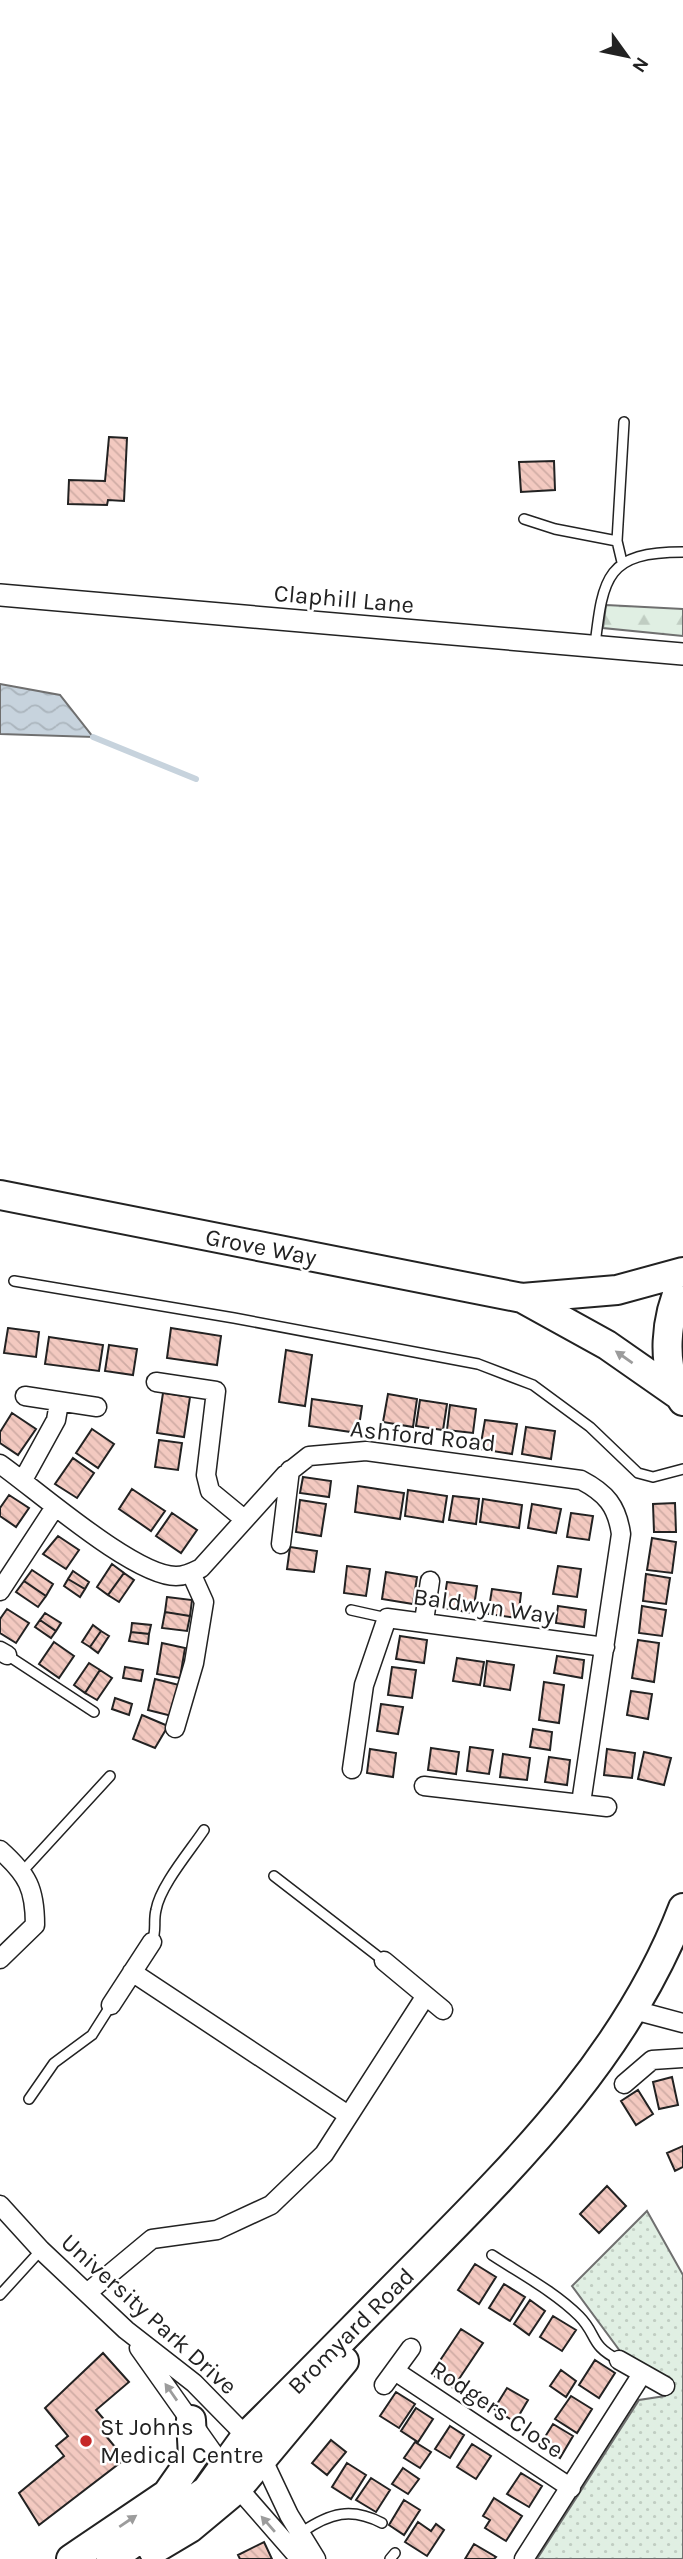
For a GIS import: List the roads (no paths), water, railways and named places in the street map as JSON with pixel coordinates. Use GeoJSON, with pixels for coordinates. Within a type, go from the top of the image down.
{"type":"FeatureCollection","features":[{"type":"Feature","properties":{"kind":"main road","name":"Grove Way"},"geometry":{"type":"LineString","coordinates":[[0,1195],[522,1298],[617,1290],[683,1272]]}},
{"type":"Feature","properties":{"kind":"main road"},"geometry":{"type":"LineString","coordinates":[[681,1399],[669,1365],[668,1332],[674,1300],[683,1280]]}},
{"type":"Feature","properties":{"kind":"main road","name":"Grove Way"},"geometry":{"type":"LineString","coordinates":[[522,1298],[607,1345],[681,1399]]}},
{"type":"Feature","properties":{"kind":"main road","name":"Bromyard Road"},"geometry":{"type":"LineString","coordinates":[[139,2559],[190,2528],[231,2477],[246,2436],[548,2129],[594,2072],[634,2010],[670,1943],[683,1908]]}},
{"type":"Feature","properties":{"kind":"main road","name":"Bromyard Road"},"geometry":{"type":"LineString","coordinates":[[110,2559],[208,2490],[263,2460],[467,2214]]}},
{"type":"Feature","properties":{"kind":"main road"},"geometry":{"type":"LineString","coordinates":[[71,2559],[167,2494],[193,2457],[191,2420]]}},
{"type":"Feature","properties":{"kind":"street","name":"Claphill Lane"},"geometry":{"type":"LineString","coordinates":[[0,595],[683,654]]}},
{"type":"Feature","properties":{"kind":"street"},"geometry":{"type":"LineString","coordinates":[[156,1382],[216,1391],[206,1475],[210,1491],[244,1519]]}},
{"type":"Feature","properties":{"kind":"street"},"geometry":{"type":"LineString","coordinates":[[25,1396],[59,1403],[97,1406]]}},
{"type":"Feature","properties":{"kind":"street"},"geometry":{"type":"LineString","coordinates":[[23,1480],[51,1430],[59,1403]]}},
{"type":"Feature","properties":{"kind":"street","name":"Ashford Road"},"geometry":{"type":"LineString","coordinates":[[191,1573],[201,1568],[290,1470],[309,1456],[366,1451],[581,1480],[597,1488],[610,1500],[618,1516],[621,1534],[581,1803]]}},
{"type":"Feature","properties":{"kind":"street"},"geometry":{"type":"LineString","coordinates":[[0,1464],[55,1507],[145,1566],[175,1576],[191,1573],[204,1602],[194,1663],[174,1728]]}},
{"type":"Feature","properties":{"kind":"street"},"geometry":{"type":"LineString","coordinates":[[281,1544],[290,1470]]}},
{"type":"Feature","properties":{"kind":"street"},"geometry":{"type":"LineString","coordinates":[[0,1591],[55,1507]]}},
{"type":"Feature","properties":{"kind":"street"},"geometry":{"type":"LineString","coordinates":[[424,1621],[430,1581]]}},
{"type":"Feature","properties":{"kind":"street","name":"Baldwyn Way"},"geometry":{"type":"LineString","coordinates":[[352,1769],[364,1685],[387,1618],[605,1647]]}},
{"type":"Feature","properties":{"kind":"street"},"geometry":{"type":"LineString","coordinates":[[424,1786],[607,1807]]}},
{"type":"Feature","properties":{"kind":"street"},"geometry":{"type":"LineString","coordinates":[[0,1850],[21,1873],[35,1896],[36,1925],[0,1959]]}},
{"type":"Feature","properties":{"kind":"street"},"geometry":{"type":"LineString","coordinates":[[111,2005],[152,1942]]}},
{"type":"Feature","properties":{"kind":"street"},"geometry":{"type":"LineString","coordinates":[[384,1961],[443,2010]]}},
{"type":"Feature","properties":{"kind":"street"},"geometry":{"type":"LineString","coordinates":[[132,1972],[348,2115]]}},
{"type":"Feature","properties":{"kind":"street"},"geometry":{"type":"LineString","coordinates":[[87,2293],[152,2239],[217,2230],[271,2205],[324,2154],[425,1997]]}},
{"type":"Feature","properties":{"kind":"street"},"geometry":{"type":"LineString","coordinates":[[634,2010],[683,2023]]}},
{"type":"Feature","properties":{"kind":"street"},"geometry":{"type":"LineString","coordinates":[[624,2084],[652,2060],[683,2058]]}},
{"type":"Feature","properties":{"kind":"street","name":"University Park Drive"},"geometry":{"type":"LineString","coordinates":[[0,2205],[41,2250],[126,2330],[194,2384],[246,2436],[263,2460],[289,2515],[317,2559]]}},
{"type":"Feature","properties":{"kind":"street"},"geometry":{"type":"LineString","coordinates":[[126,2330],[231,2477],[300,2559]]}},
{"type":"Feature","properties":{"kind":"street","name":"Rodgers Close"},"geometry":{"type":"LineString","coordinates":[[411,2348],[389,2378],[571,2488]]}},
{"type":"Feature","properties":{"kind":"street"},"geometry":{"type":"LineString","coordinates":[[619,2360],[665,2386]]}},
{"type":"Feature","properties":{"kind":"street"},"geometry":{"type":"LineString","coordinates":[[524,2559],[642,2374]]}},
{"type":"Feature","properties":{"kind":"lane"},"geometry":{"type":"LineString","coordinates":[[622,562],[617,541],[624,422]]}},
{"type":"Feature","properties":{"kind":"lane"},"geometry":{"type":"LineString","coordinates":[[524,519],[555,529],[617,541]]}},
{"type":"Feature","properties":{"kind":"lane"},"geometry":{"type":"LineString","coordinates":[[595,647],[601,598],[611,574],[622,562],[649,552],[683,552]]}},
{"type":"Feature","properties":{"kind":"lane"},"geometry":{"type":"LineString","coordinates":[[14,1281],[234,1318],[478,1364],[533,1385],[590,1427],[639,1473],[653,1477],[683,1469]]}},
{"type":"Feature","properties":{"kind":"lane"},"geometry":{"type":"LineString","coordinates":[[351,1610],[387,1618]]}},
{"type":"Feature","properties":{"kind":"lane"},"geometry":{"type":"LineString","coordinates":[[3,1653],[93,1712]]}},
{"type":"Feature","properties":{"kind":"lane"},"geometry":{"type":"LineString","coordinates":[[21,1873],[110,1776]]}},
{"type":"Feature","properties":{"kind":"lane"},"geometry":{"type":"LineString","coordinates":[[152,1942],[156,1932],[156,1910],[161,1896],[204,1830]]}},
{"type":"Feature","properties":{"kind":"lane"},"geometry":{"type":"LineString","coordinates":[[274,1876],[384,1961]]}},
{"type":"Feature","properties":{"kind":"lane"},"geometry":{"type":"LineString","coordinates":[[29,2099],[54,2063],[92,2035],[111,2005]]}},
{"type":"Feature","properties":{"kind":"lane"},"geometry":{"type":"LineString","coordinates":[[0,2295],[41,2250]]}},
{"type":"Feature","properties":{"kind":"lane"},"geometry":{"type":"LineString","coordinates":[[492,2255],[571,2309],[584,2322],[601,2351],[619,2360]]}},
{"type":"Feature","properties":{"kind":"lane"},"geometry":{"type":"LineString","coordinates":[[302,2532],[336,2514],[353,2512],[382,2523]]}},
{"type":"Feature","properties":{"kind":"water"},"geometry":{"type":"Polygon","coordinates":[[[0,684],[60,695],[93,737],[0,734],[0,684]]]}},
{"type":"Feature","properties":{"kind":"waterway"},"geometry":{"type":"LineString","coordinates":[[93,737],[196,779]]}},
{"type":"Feature","properties":{"kind":"place","name":"St Johns Medical Centre"},"geometry":{"type":"Point","coordinates":[86,2441]}}]}
